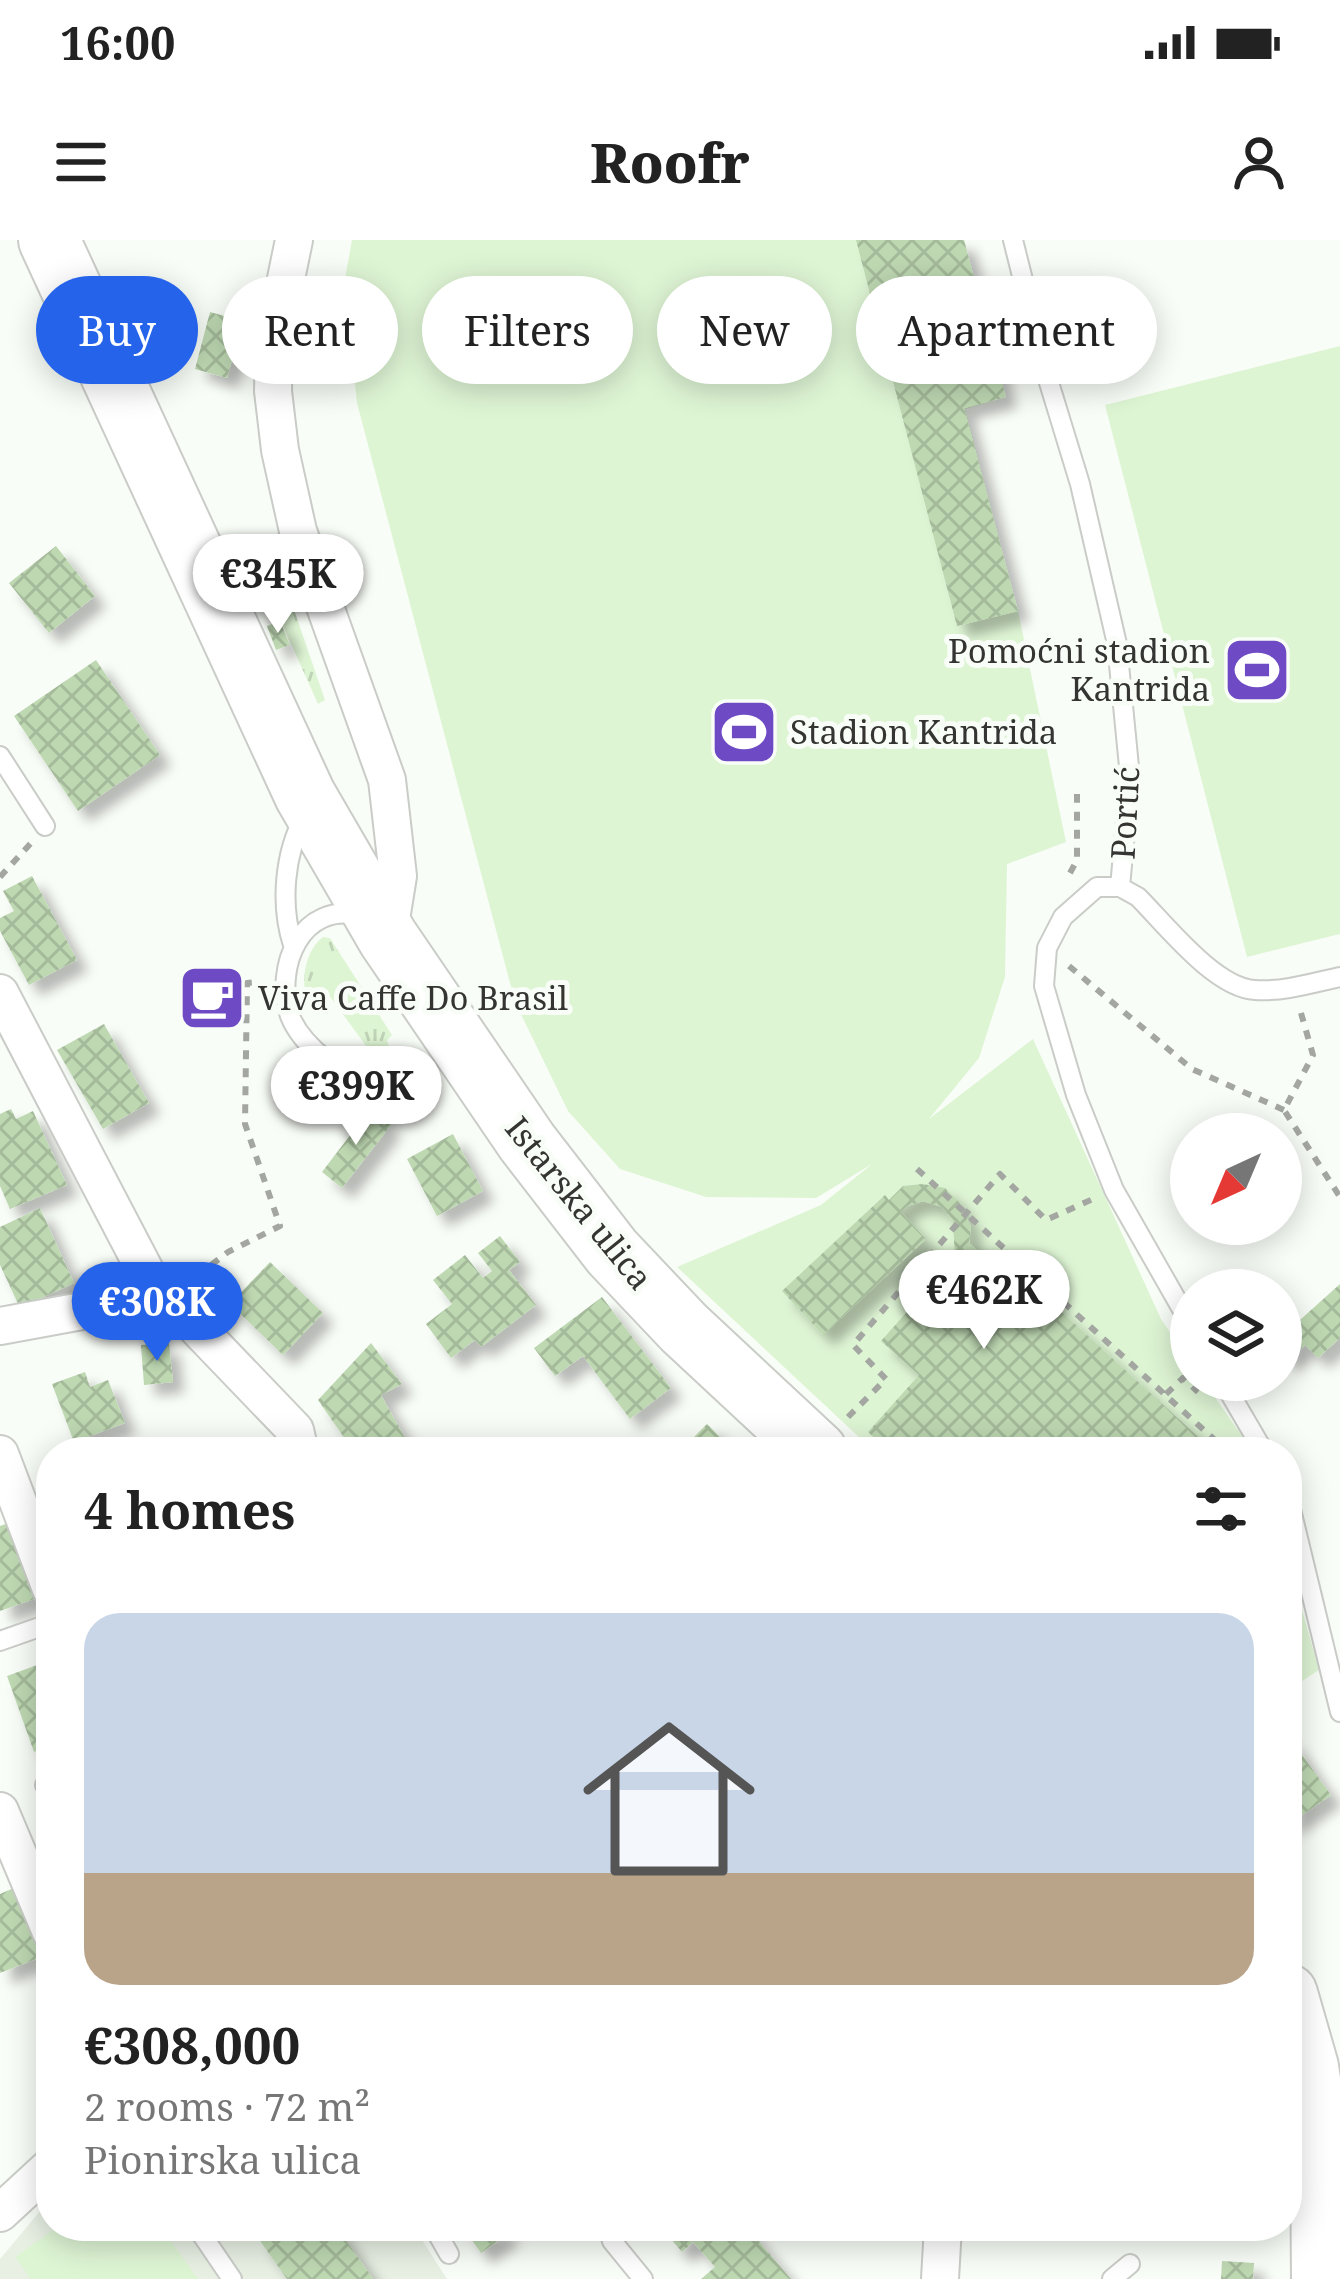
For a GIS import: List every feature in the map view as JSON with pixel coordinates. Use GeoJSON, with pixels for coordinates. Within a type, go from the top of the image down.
{"type":"FeatureCollection","features":[{"type":"Feature","properties":{"kind":"main road","name":"Istarska ulica"},"geometry":{"type":"LineString","coordinates":[[49,240],[311,806],[385,932],[526,1142],[612,1252],[684,1328],[831,1436]]}},
{"type":"Feature","properties":{"kind":"main road"},"geometry":{"type":"LineString","coordinates":[[1302,2032],[1315,2064],[1322,2279]]}},
{"type":"Feature","properties":{"kind":"street"},"geometry":{"type":"LineString","coordinates":[[295,240],[274,337],[273,391],[280,451],[298,531],[387,780],[398,876],[385,932]]}},
{"type":"Feature","properties":{"kind":"street"},"geometry":{"type":"LineString","coordinates":[[342,861],[387,808]]}},
{"type":"Feature","properties":{"kind":"street"},"geometry":{"type":"LineString","coordinates":[[0,993],[149,1277],[297,1437]]}},
{"type":"Feature","properties":{"kind":"street"},"geometry":{"type":"LineString","coordinates":[[0,1326],[121,1304],[149,1277]]}},
{"type":"Feature","properties":{"kind":"street"},"geometry":{"type":"LineString","coordinates":[[4,1479],[36,1554]]}},
{"type":"Feature","properties":{"kind":"street"},"geometry":{"type":"LineString","coordinates":[[0,1811],[7,1850],[36,1904]]}},
{"type":"Feature","properties":{"kind":"street"},"geometry":{"type":"LineString","coordinates":[[0,2213],[36,2181]]}},
{"type":"Feature","properties":{"kind":"street"},"geometry":{"type":"LineString","coordinates":[[940,2279],[942,2241]]}},
{"type":"Feature","properties":{"kind":"lane","name":"Portić"},"geometry":{"type":"LineString","coordinates":[[1013,240],[1118,644],[1130,777],[1120,887],[1097,886],[1063,916],[1047,949]]}},
{"type":"Feature","properties":{"kind":"lane"},"geometry":{"type":"LineString","coordinates":[[0,756],[45,826]]}},
{"type":"Feature","properties":{"kind":"lane"},"geometry":{"type":"LineString","coordinates":[[311,806],[289,850],[287,923],[293,945],[286,988],[296,1028],[330,1063],[351,1074],[370,1073]]}},
{"type":"Feature","properties":{"kind":"lane"},"geometry":{"type":"LineString","coordinates":[[1120,887],[1138,897],[1230,985],[1253,990],[1289,988],[1340,977]]}},
{"type":"Feature","properties":{"kind":"lane"},"geometry":{"type":"LineString","coordinates":[[293,945],[310,925],[329,915],[354,914],[385,932]]}},
{"type":"Feature","properties":{"kind":"lane"},"geometry":{"type":"LineString","coordinates":[[1047,949],[1044,986],[1076,1095],[1114,1190],[1170,1288]]}},
{"type":"Feature","properties":{"kind":"lane"},"geometry":{"type":"LineString","coordinates":[[1230,1401],[1254,1437]]}},
{"type":"Feature","properties":{"kind":"lane"},"geometry":{"type":"LineString","coordinates":[[1302,1566],[1340,1712]]}},
{"type":"Feature","properties":{"kind":"lane"},"geometry":{"type":"LineString","coordinates":[[1318,1621],[1340,1614]]}},
{"type":"Feature","properties":{"kind":"lane"},"geometry":{"type":"LineString","coordinates":[[0,1641],[36,1628]]}},
{"type":"Feature","properties":{"kind":"lane"},"geometry":{"type":"LineString","coordinates":[[206,2241],[232,2279]]}},
{"type":"Feature","properties":{"kind":"lane"},"geometry":{"type":"LineString","coordinates":[[442,2241],[449,2254]]}},
{"type":"Feature","properties":{"kind":"lane"},"geometry":{"type":"LineString","coordinates":[[613,2241],[643,2279]]}},
{"type":"Feature","properties":{"kind":"lane"},"geometry":{"type":"LineString","coordinates":[[1112,2279],[1130,2264]]}},
{"type":"Feature","properties":{"kind":"path"},"geometry":{"type":"LineString","coordinates":[[1069,874],[1077,860],[1076,794]]}},
{"type":"Feature","properties":{"kind":"path"},"geometry":{"type":"LineString","coordinates":[[0,877],[10,867]]}},
{"type":"Feature","properties":{"kind":"path"},"geometry":{"type":"LineString","coordinates":[[1047,949],[1192,1069],[1283,1110],[1340,1197]]}},
{"type":"Feature","properties":{"kind":"path"},"geometry":{"type":"LineString","coordinates":[[196,1277],[228,1252],[280,1226],[245,1124],[247,983],[263,981]]}},
{"type":"Feature","properties":{"kind":"path"},"geometry":{"type":"LineString","coordinates":[[1283,1110],[1313,1055],[1308,1030],[1289,988]]}},
{"type":"Feature","properties":{"kind":"path"},"geometry":{"type":"LineString","coordinates":[[917,1169],[1212,1437]]}},
{"type":"Feature","properties":{"kind":"path"},"geometry":{"type":"LineString","coordinates":[[831,1436],[886,1379],[853,1345],[1000,1174],[1046,1220],[1114,1190]]}},
{"type":"Feature","properties":{"kind":"path"},"geometry":{"type":"LineString","coordinates":[[1166,1394],[1170,1390]]}},
{"type":"Feature","properties":{"kind":"shaded area"},"geometry":{"type":"Polygon","coordinates":[[[36,2216],[36,2241],[423,2241],[447,2279],[0,2279],[0,2259],[36,2216]]]}},
{"type":"Feature","properties":{"kind":"green space","name":"Stadion Kantrida"},"geometry":{"type":"Polygon","coordinates":[[[352,240],[964,240],[974,276],[856,276],[856,384],[1003,384],[1006,397],[965,409],[1018,611],[1066,842],[1007,864],[1005,977],[979,1058],[929,1119],[1033,1039],[1170,1332],[1170,1401],[1218,1401],[1243,1437],[859,1437],[677,1267],[821,1205],[872,1164],[816,1198],[706,1197],[620,1169],[568,1111],[515,1002],[355,384],[398,384],[398,276],[345,276],[352,240]]]}},
{"type":"Feature","properties":{"kind":"green space","name":"Pomoćni stadion Kantrida"},"geometry":{"type":"Polygon","coordinates":[[[1340,346],[1340,934],[1247,957],[1105,405],[1340,346]]]}},
{"type":"Feature","properties":{"kind":"green space"},"geometry":{"type":"Polygon","coordinates":[[[269,537],[325,700],[318,704],[247,546],[269,537]]]}},
{"type":"Feature","properties":{"kind":"green space"},"geometry":{"type":"Polygon","coordinates":[[[323,937],[330,938],[392,1035],[387,1040],[390,1052],[372,1054],[323,987],[305,991],[307,961],[323,937]]]}},
{"type":"Feature","properties":{"kind":"green space"},"geometry":{"type":"Polygon","coordinates":[[[1302,1610],[1319,1670],[1302,1681],[1302,1610]]]}},
{"type":"Feature","properties":{"kind":"green space"},"geometry":{"type":"Polygon","coordinates":[[[38,2241],[171,2241],[198,2279],[31,2279],[15,2257],[38,2241]]]}},
{"type":"Feature","properties":{"kind":"building"},"geometry":{"type":"Polygon","coordinates":[[[856,240],[964,240],[974,276],[865,276],[856,240]]]}},
{"type":"Feature","properties":{"kind":"building"},"geometry":{"type":"Polygon","coordinates":[[[210,312],[222,315],[222,377],[198,370],[210,312]]]}},
{"type":"Feature","properties":{"kind":"building"},"geometry":{"type":"Polygon","coordinates":[[[894,384],[1003,384],[1006,397],[964,408],[1018,611],[957,626],[894,384]]]}},
{"type":"Feature","properties":{"kind":"building"},"geometry":{"type":"Polygon","coordinates":[[[56,546],[95,596],[49,633],[9,583],[56,546]]]}},
{"type":"Feature","properties":{"kind":"building"},"geometry":{"type":"Polygon","coordinates":[[[280,621],[290,645],[276,650],[267,626],[280,621]]]}},
{"type":"Feature","properties":{"kind":"building"},"geometry":{"type":"Polygon","coordinates":[[[96,660],[160,755],[78,811],[14,716],[96,660]]]}},
{"type":"Feature","properties":{"kind":"building"},"geometry":{"type":"Polygon","coordinates":[[[32,876],[77,960],[29,985],[0,931],[0,918],[14,911],[3,891],[32,876]]]}},
{"type":"Feature","properties":{"kind":"building"},"geometry":{"type":"Polygon","coordinates":[[[104,1024],[149,1103],[103,1129],[57,1050],[104,1024]]]}},
{"type":"Feature","properties":{"kind":"building"},"geometry":{"type":"Polygon","coordinates":[[[11,1109],[16,1119],[33,1111],[67,1185],[10,1209],[0,1186],[0,1114],[11,1109]]]}},
{"type":"Feature","properties":{"kind":"building"},"geometry":{"type":"Polygon","coordinates":[[[370,1109],[391,1125],[342,1188],[322,1172],[370,1109]]]}},
{"type":"Feature","properties":{"kind":"building"},"geometry":{"type":"Polygon","coordinates":[[[453,1134],[483,1191],[437,1216],[407,1159],[453,1134]]]}},
{"type":"Feature","properties":{"kind":"building"},"geometry":{"type":"Polygon","coordinates":[[[903,1186],[945,1188],[960,1203],[971,1227],[969,1243],[1011,1281],[1041,1293],[1199,1437],[873,1437],[868,1432],[919,1375],[881,1341],[955,1258],[953,1221],[942,1207],[923,1201],[907,1206],[901,1212],[926,1239],[823,1335],[782,1291],[885,1195],[889,1200],[903,1186]]]}},
{"type":"Feature","properties":{"kind":"building"},"geometry":{"type":"Polygon","coordinates":[[[40,1208],[74,1283],[20,1308],[0,1265],[0,1227],[40,1208]]]}},
{"type":"Feature","properties":{"kind":"building"},"geometry":{"type":"Polygon","coordinates":[[[500,1236],[520,1262],[509,1270],[536,1305],[481,1347],[475,1340],[451,1358],[426,1324],[452,1304],[433,1280],[465,1255],[483,1278],[492,1271],[478,1253],[500,1236]]]}},
{"type":"Feature","properties":{"kind":"building"},"geometry":{"type":"Polygon","coordinates":[[[270,1262],[323,1313],[283,1355],[230,1304],[270,1262]]]}},
{"type":"Feature","properties":{"kind":"building"},"geometry":{"type":"Polygon","coordinates":[[[1340,1284],[1340,1338],[1318,1358],[1305,1345],[1302,1348],[1302,1318],[1340,1284]]]}},
{"type":"Feature","properties":{"kind":"building"},"geometry":{"type":"Polygon","coordinates":[[[602,1297],[671,1388],[630,1419],[583,1356],[555,1376],[534,1348],[602,1297]]]}},
{"type":"Feature","properties":{"kind":"building"},"geometry":{"type":"Polygon","coordinates":[[[169,1343],[173,1382],[144,1385],[141,1345],[169,1343]]]}},
{"type":"Feature","properties":{"kind":"building"},"geometry":{"type":"Polygon","coordinates":[[[371,1343],[402,1384],[381,1395],[405,1437],[344,1437],[318,1400],[371,1343]]]}},
{"type":"Feature","properties":{"kind":"building"},"geometry":{"type":"Polygon","coordinates":[[[85,1372],[90,1387],[108,1380],[125,1423],[87,1437],[72,1437],[52,1384],[85,1372]]]}},
{"type":"Feature","properties":{"kind":"building"},"geometry":{"type":"Polygon","coordinates":[[[707,1424],[720,1437],[694,1437],[707,1424]]]}},
{"type":"Feature","properties":{"kind":"building"},"geometry":{"type":"Polygon","coordinates":[[[14,1521],[36,1598],[0,1611],[0,1526],[14,1521]]]}},
{"type":"Feature","properties":{"kind":"building"},"geometry":{"type":"Polygon","coordinates":[[[36,1665],[34,1752],[7,1676],[36,1665]]]}},
{"type":"Feature","properties":{"kind":"building"},"geometry":{"type":"Polygon","coordinates":[[[1302,1755],[1331,1795],[1302,1815],[1302,1755]]]}},
{"type":"Feature","properties":{"kind":"building"},"geometry":{"type":"Polygon","coordinates":[[[16,1887],[36,1936],[36,1959],[0,1973],[0,1894],[16,1887]]]}},
{"type":"Feature","properties":{"kind":"building"},"geometry":{"type":"Polygon","coordinates":[[[260,2241],[346,2241],[373,2279],[287,2279],[260,2241]]]}},
{"type":"Feature","properties":{"kind":"building"},"geometry":{"type":"Polygon","coordinates":[[[473,2241],[498,2241],[481,2253],[473,2241]]]}},
{"type":"Feature","properties":{"kind":"building"},"geometry":{"type":"Polygon","coordinates":[[[673,2241],[759,2241],[791,2279],[701,2279],[715,2267],[693,2242],[682,2252],[673,2241]]]}},
{"type":"Feature","properties":{"kind":"building"},"geometry":{"type":"Polygon","coordinates":[[[1222,2261],[1254,2263],[1253,2279],[1221,2279],[1222,2261]]]}},
{"type":"Feature","properties":{"kind":"place","name":"Pomoćni stadion Kantrida"},"geometry":{"type":"Point","coordinates":[1257,670]}},
{"type":"Feature","properties":{"kind":"place","name":"Stadion Kantrida"},"geometry":{"type":"Point","coordinates":[744,732]}},
{"type":"Feature","properties":{"kind":"place","name":"Viva Caffe Do Brasil"},"geometry":{"type":"Point","coordinates":[212,998]}}]}
